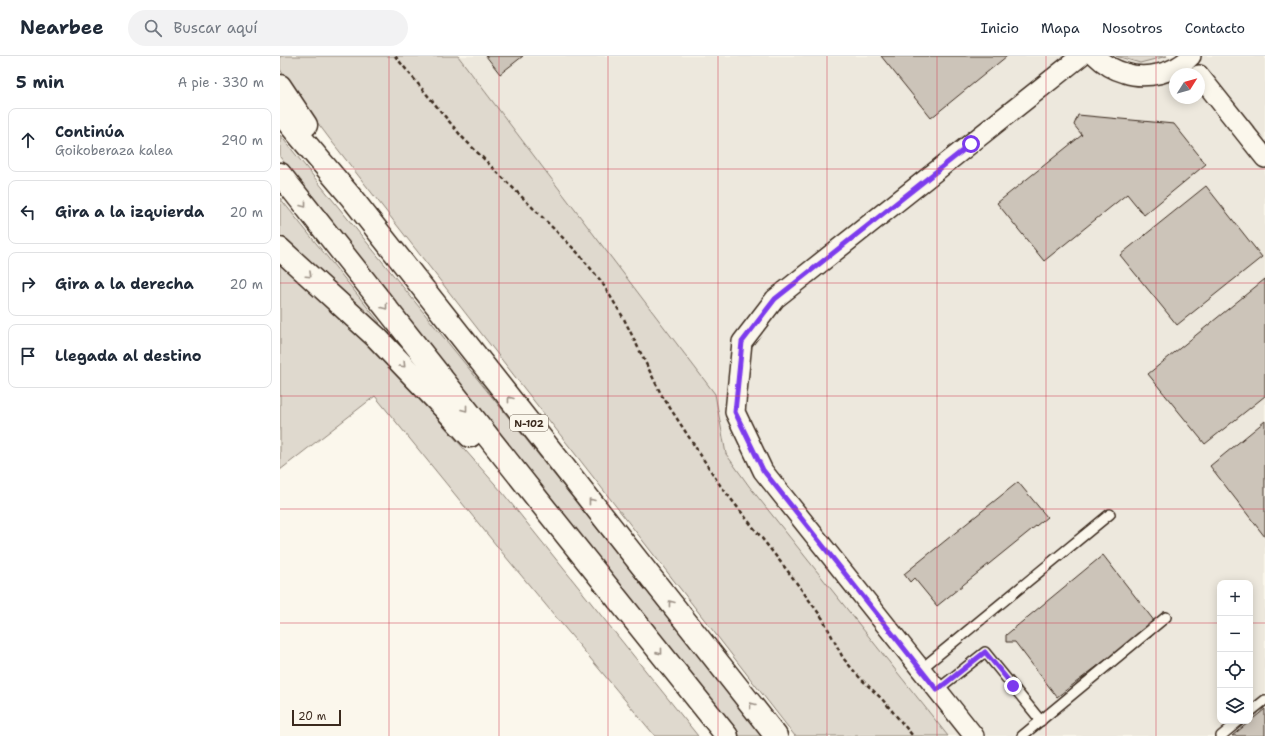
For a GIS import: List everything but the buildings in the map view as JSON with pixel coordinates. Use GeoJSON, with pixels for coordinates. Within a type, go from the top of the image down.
{"type":"FeatureCollection","features":[{"type":"Feature","properties":{"kind":"highway"},"geometry":{"type":"LineString","coordinates":[[280,86],[351,197]]}},
{"type":"Feature","properties":{"kind":"highway","name":"N-102"},"geometry":{"type":"LineString","coordinates":[[280,113],[351,197],[776,736]]}},
{"type":"Feature","properties":{"kind":"highway"},"geometry":{"type":"LineString","coordinates":[[280,174],[539,502],[727,736]]}},
{"type":"Feature","properties":{"kind":"highway"},"geometry":{"type":"LineString","coordinates":[[280,249],[376,338],[446,410],[620,601]]}},
{"type":"Feature","properties":{"kind":"street"},"geometry":{"type":"LineString","coordinates":[[974,736],[763,470],[735,412],[742,342],[775,299],[1081,56]]}},
{"type":"Feature","properties":{"kind":"street"},"geometry":{"type":"LineString","coordinates":[[1096,56],[1105,64],[1125,74],[1147,76],[1194,66],[1265,158]]}},
{"type":"Feature","properties":{"kind":"lane"},"geometry":{"type":"LineString","coordinates":[[921,669],[1110,514]]}},
{"type":"Feature","properties":{"kind":"lane"},"geometry":{"type":"LineString","coordinates":[[1022,736],[1166,616]]}},
{"type":"Feature","properties":{"kind":"lane"},"geometry":{"type":"LineString","coordinates":[[937,690],[985,652],[1041,721]]}},
{"type":"Feature","properties":{"kind":"lane"},"geometry":{"type":"LineString","coordinates":[[1253,710],[1265,700]]}},
{"type":"Feature","properties":{"kind":"lane"},"geometry":{"type":"LineString","coordinates":[[1221,736],[1236,724]]}},
{"type":"Feature","properties":{"kind":"path"},"geometry":{"type":"LineString","coordinates":[[395,56],[462,136],[577,252],[601,281],[623,317],[661,394],[720,486],[790,574],[823,619],[843,658],[860,678],[882,699],[913,736]]}},
{"type":"Feature","properties":{"kind":"shaded area"},"geometry":{"type":"Polygon","coordinates":[[[280,56],[458,56],[715,394],[726,454],[749,486],[948,736],[795,736],[329,138],[290,86],[280,69],[280,56]]]}},
{"type":"Feature","properties":{"kind":"shaded area"},"geometry":{"type":"Polygon","coordinates":[[[458,56],[1265,56],[1265,736],[948,736],[749,486],[726,454],[715,394],[458,56]]]}},
{"type":"Feature","properties":{"kind":"shaded area"},"geometry":{"type":"Polygon","coordinates":[[[1116,56],[1167,56],[1140,63],[1116,56]]]}},
{"type":"Feature","properties":{"kind":"shaded area"},"geometry":{"type":"Polygon","coordinates":[[[280,135],[513,423],[762,736],[739,736],[280,157],[280,135]]]}},
{"type":"Feature","properties":{"kind":"shaded area"},"geometry":{"type":"Polygon","coordinates":[[[280,198],[380,323],[376,326],[280,239],[280,198]]]}},
{"type":"Feature","properties":{"kind":"shaded area"},"geometry":{"type":"Polygon","coordinates":[[[280,262],[365,340],[414,392],[502,492],[698,736],[655,736],[505,556],[375,396],[280,470],[280,262]]]}},
{"type":"Feature","properties":{"kind":"route"},"geometry":{"type":"LineString","coordinates":[[971,144],[775,299],[742,342],[735,412],[763,470],[937,690],[985,652],[1013,686]]}}]}
